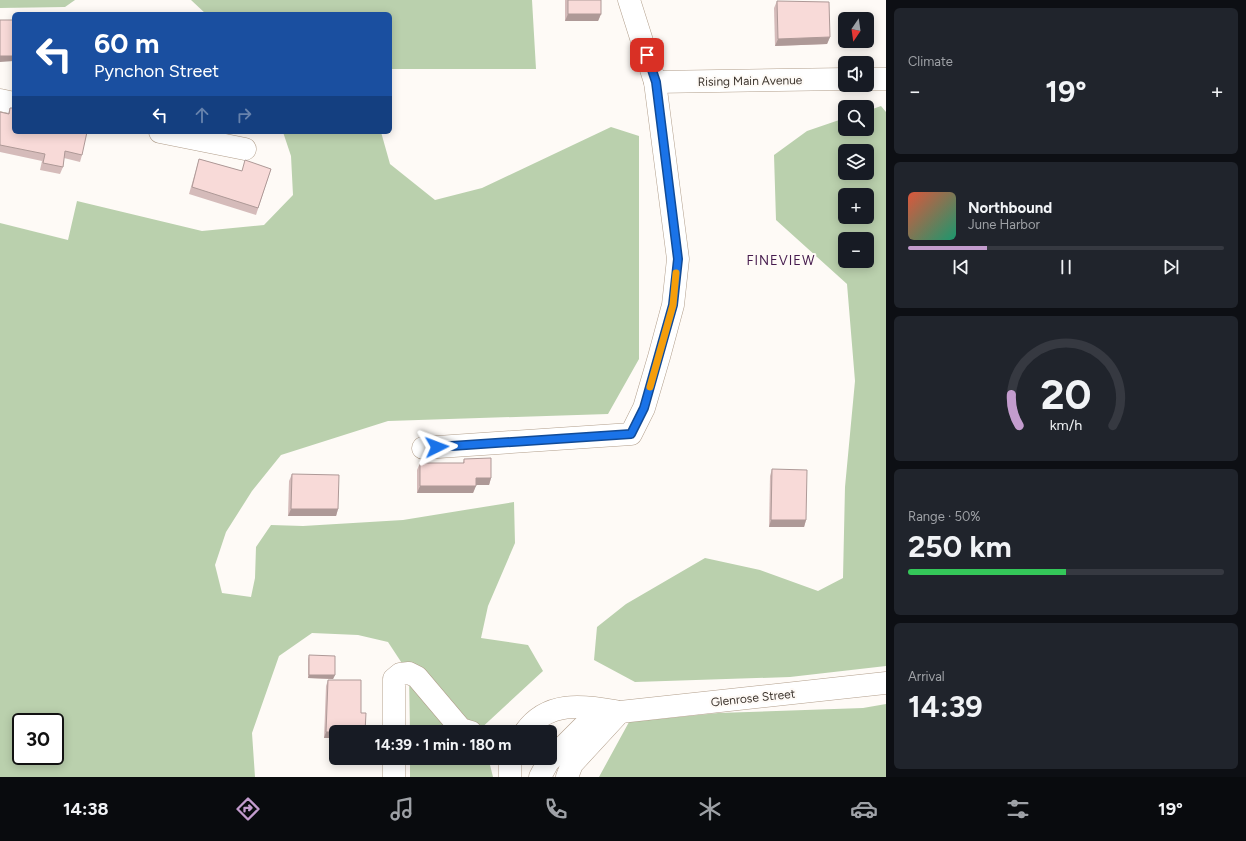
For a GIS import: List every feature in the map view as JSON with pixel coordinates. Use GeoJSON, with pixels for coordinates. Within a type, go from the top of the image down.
{"type":"FeatureCollection","features":[{"type":"Feature","properties":{"kind":"street"},"geometry":{"type":"LineString","coordinates":[[423,448],[631,434],[644,408],[673,305],[678,259],[656,82],[629,0]]}},
{"type":"Feature","properties":{"kind":"street","name":"Rising Main Avenue"},"geometry":{"type":"LineString","coordinates":[[656,82],[838,79]]}},
{"type":"Feature","properties":{"kind":"street"},"geometry":{"type":"LineString","coordinates":[[874,79],[886,79]]}},
{"type":"Feature","properties":{"kind":"street"},"geometry":{"type":"LineString","coordinates":[[0,100],[12,103]]}},
{"type":"Feature","properties":{"kind":"street"},"geometry":{"type":"LineString","coordinates":[[170,134],[245,149]]}},
{"type":"Feature","properties":{"kind":"street"},"geometry":{"type":"LineString","coordinates":[[394,725],[394,679],[400,674],[409,673],[417,677],[458,725]]}},
{"type":"Feature","properties":{"kind":"street","name":"Glenrose Street"},"geometry":{"type":"LineString","coordinates":[[540,777],[548,762],[587,723],[620,712],[886,683]]}},
{"type":"Feature","properties":{"kind":"street"},"geometry":{"type":"LineString","coordinates":[[530,725],[554,709],[575,707],[620,712]]}},
{"type":"Feature","properties":{"kind":"street"},"geometry":{"type":"LineString","coordinates":[[567,777],[572,764],[620,712]]}},
{"type":"Feature","properties":{"kind":"street"},"geometry":{"type":"LineString","coordinates":[[394,765],[394,777]]}},
{"type":"Feature","properties":{"kind":"street"},"geometry":{"type":"LineString","coordinates":[[510,765],[510,777]]}},
{"type":"Feature","properties":{"kind":"green space"},"geometry":{"type":"Polygon","coordinates":[[[0,0],[75,0],[65,7],[0,8],[0,0]]]}},
{"type":"Feature","properties":{"kind":"green space"},"geometry":{"type":"Polygon","coordinates":[[[191,0],[532,0],[536,69],[392,69],[392,12],[204,12],[191,0]]]}},
{"type":"Feature","properties":{"kind":"green space"},"geometry":{"type":"Polygon","coordinates":[[[881,106],[886,112],[886,666],[790,677],[635,682],[594,660],[597,627],[626,604],[705,558],[760,570],[818,591],[843,578],[845,487],[855,381],[847,284],[776,220],[774,155],[807,131],[838,120],[838,136],[874,136],[874,108],[881,106]]]}},
{"type":"Feature","properties":{"kind":"green space"},"geometry":{"type":"Polygon","coordinates":[[[611,127],[639,136],[639,359],[608,414],[388,421],[281,455],[252,491],[226,532],[215,565],[222,593],[251,597],[255,578],[256,547],[271,525],[303,526],[403,520],[514,502],[515,543],[488,606],[481,638],[528,645],[543,671],[485,725],[410,725],[409,674],[388,642],[358,635],[312,633],[279,656],[252,733],[255,777],[0,777],[0,223],[68,240],[77,201],[202,231],[264,225],[293,195],[291,156],[284,134],[382,134],[390,164],[435,200],[482,188],[611,127]]]}},
{"type":"Feature","properties":{"kind":"green space"},"geometry":{"type":"Polygon","coordinates":[[[886,704],[886,777],[599,777],[629,722],[718,713],[863,708],[886,704]]]}},
{"type":"Feature","properties":{"kind":"green space"},"geometry":{"type":"Polygon","coordinates":[[[410,765],[490,765],[493,777],[410,777],[410,765]]]}},
{"type":"Feature","properties":{"kind":"building"},"geometry":{"type":"Polygon","coordinates":[[[568,0],[601,0],[601,14],[568,14],[568,0]]]}},
{"type":"Feature","properties":{"kind":"building"},"geometry":{"type":"Polygon","coordinates":[[[777,1],[829,2],[830,37],[778,39],[777,1]]]}},
{"type":"Feature","properties":{"kind":"building"},"geometry":{"type":"Polygon","coordinates":[[[0,20],[12,20],[12,56],[0,56],[0,20]]]}},
{"type":"Feature","properties":{"kind":"building"},"geometry":{"type":"Polygon","coordinates":[[[10,108],[12,108],[12,134],[87,134],[82,155],[65,151],[63,167],[43,163],[45,154],[0,145],[0,112],[9,114],[10,108]]]}},
{"type":"Feature","properties":{"kind":"building"},"geometry":{"type":"Polygon","coordinates":[[[199,159],[242,171],[245,160],[271,169],[258,208],[192,187],[199,159]]]}},
{"type":"Feature","properties":{"kind":"building"},"geometry":{"type":"Polygon","coordinates":[[[491,458],[491,478],[476,478],[476,486],[420,486],[420,463],[464,463],[464,459],[491,458]]]}},
{"type":"Feature","properties":{"kind":"building"},"geometry":{"type":"Polygon","coordinates":[[[772,469],[807,470],[806,520],[771,520],[772,469]]]}},
{"type":"Feature","properties":{"kind":"building"},"geometry":{"type":"Polygon","coordinates":[[[292,474],[339,475],[338,509],[291,509],[292,474]]]}},
{"type":"Feature","properties":{"kind":"building"},"geometry":{"type":"Polygon","coordinates":[[[309,655],[335,656],[335,675],[309,675],[309,655]]]}},
{"type":"Feature","properties":{"kind":"building"},"geometry":{"type":"Polygon","coordinates":[[[328,680],[361,680],[361,713],[366,713],[365,725],[329,725],[329,732],[326,732],[328,680]]]}},
{"type":"Feature","properties":{"kind":"slow traffic"},"geometry":{"type":"LineString","coordinates":[[650,387],[673,305],[676,273]]}},
{"type":"Feature","properties":{"kind":"district","name":"FINEVIEW"},"geometry":{"type":"Point","coordinates":[781,260]}},
{"type":"Feature","properties":{"kind":"route"},"geometry":{"type":"LineString","coordinates":[[437,447],[631,434],[644,408],[673,305],[678,259],[656,82],[647,55]]}}]}
